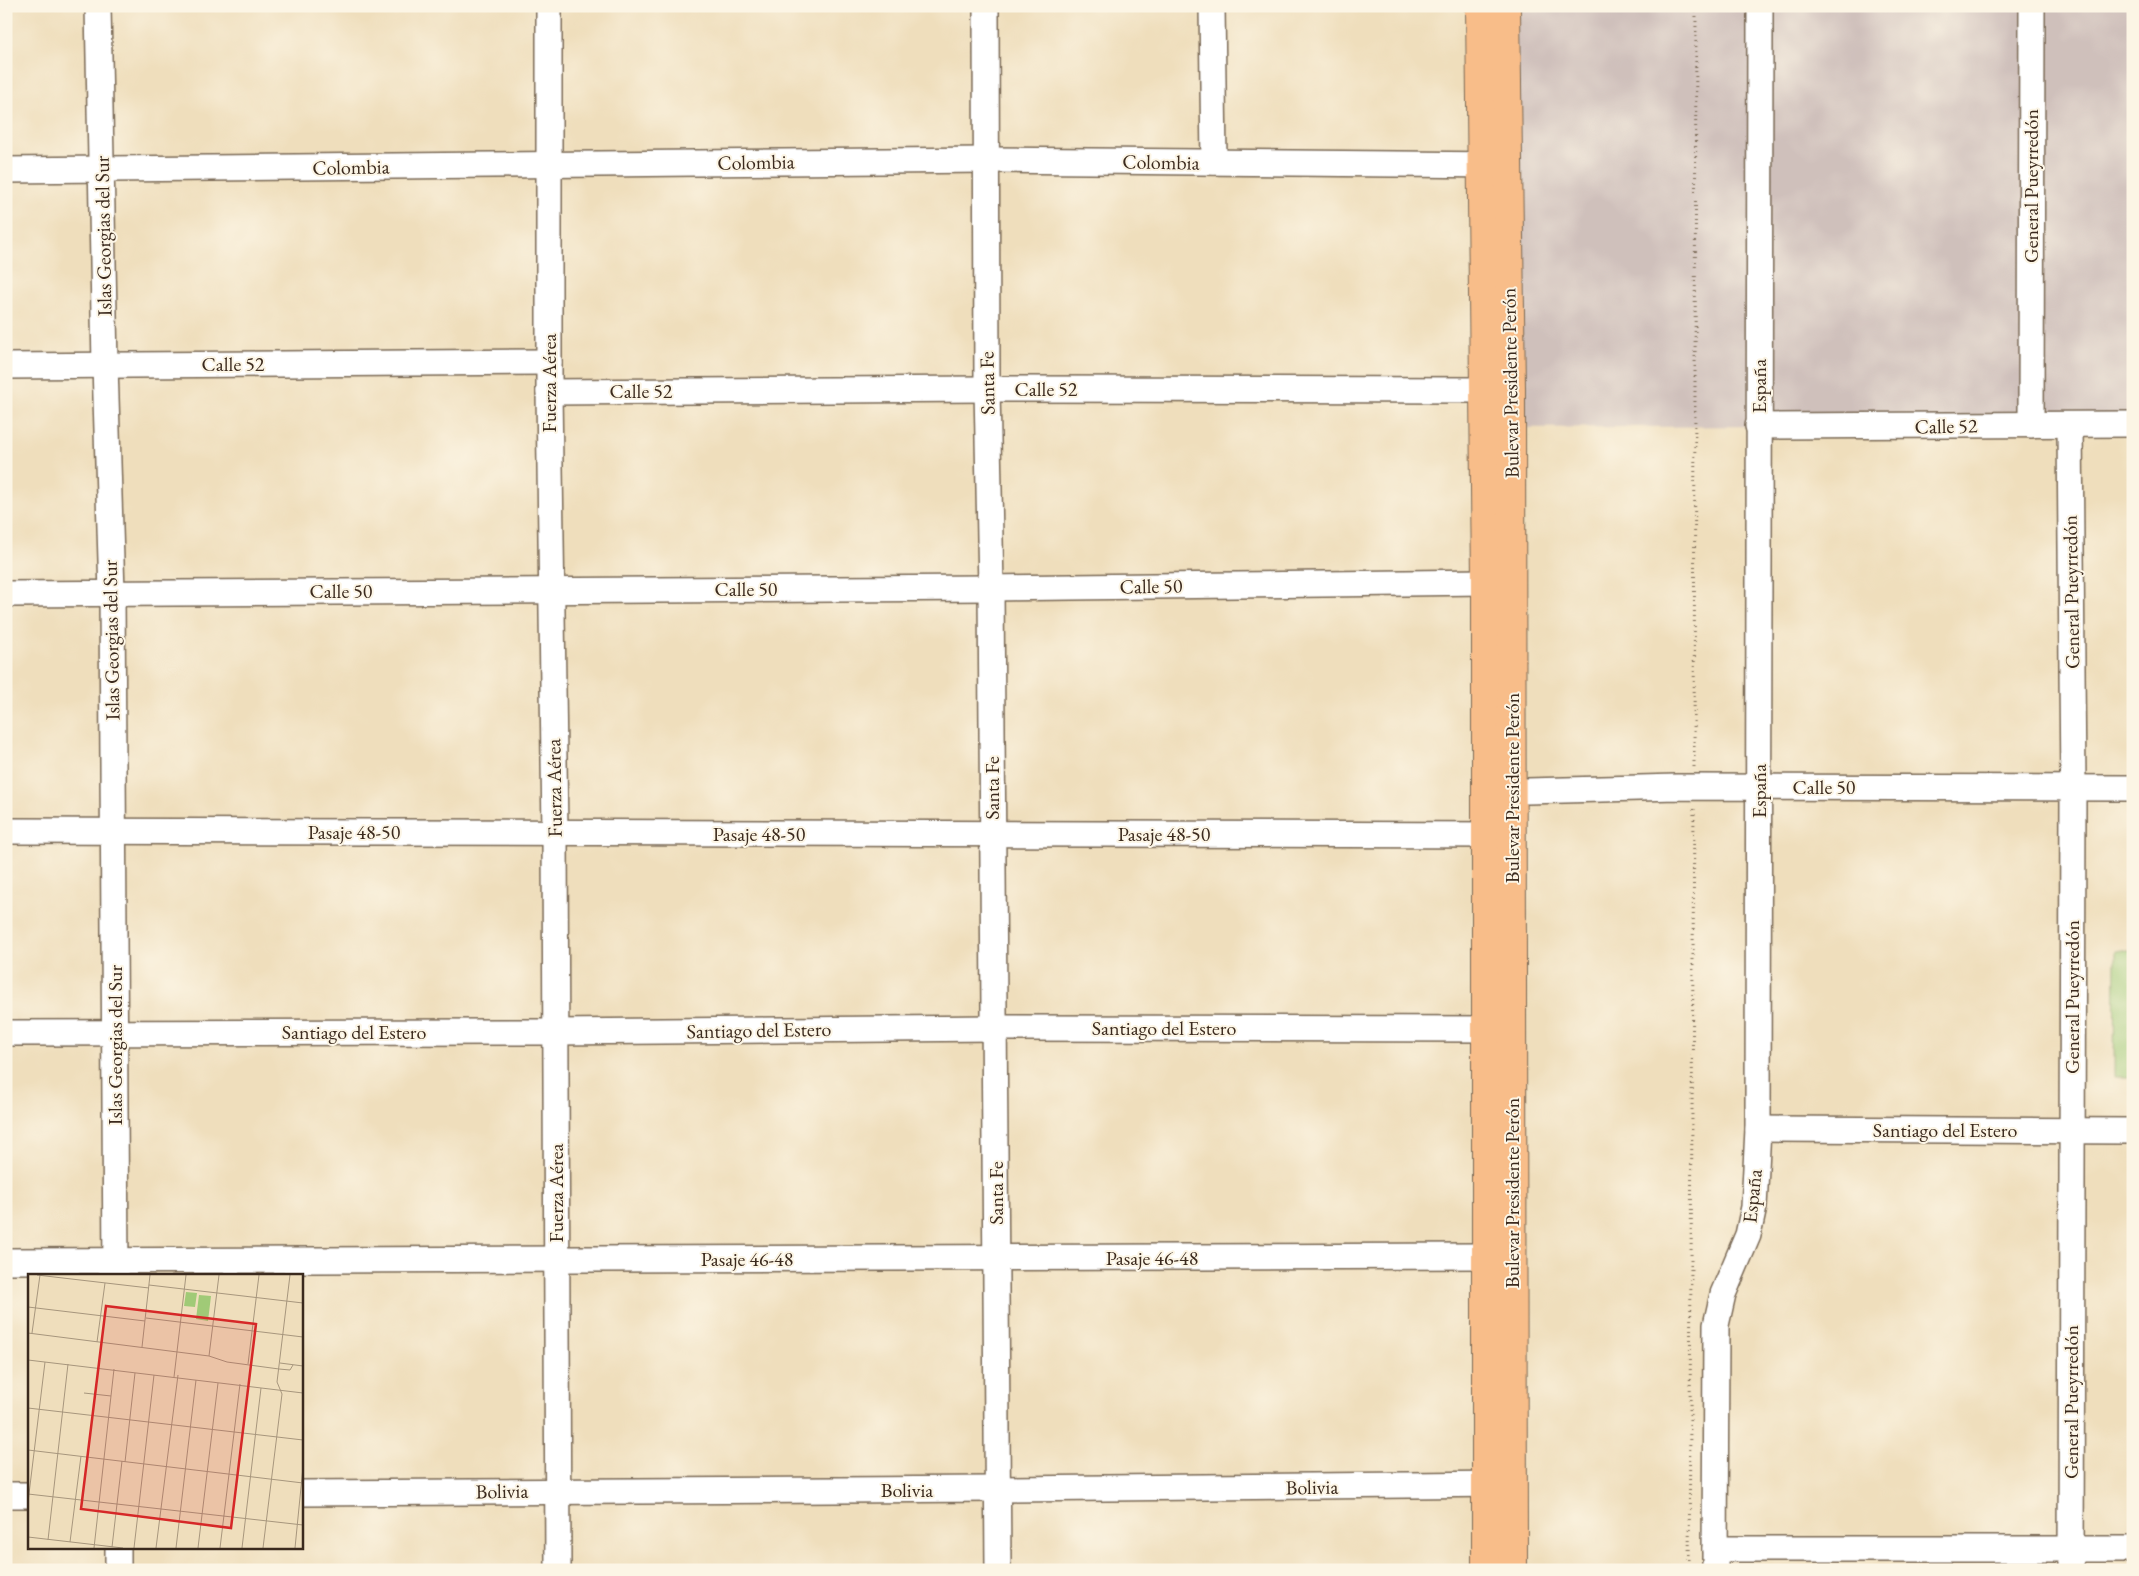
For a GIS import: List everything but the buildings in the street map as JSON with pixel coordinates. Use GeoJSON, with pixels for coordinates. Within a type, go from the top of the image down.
{"type":"FeatureCollection","features":[{"type":"Feature","properties":{"kind":"main road","name":"Bulevar Presidente Perón"},"geometry":{"type":"LineString","coordinates":[[1480,6],[1511,389],[1499,792]]}},
{"type":"Feature","properties":{"kind":"main road","name":"Bulevar Presidente Perón"},"geometry":{"type":"LineString","coordinates":[[1506,6],[1494,165],[1484,390],[1486,582],[1499,792],[1499,1029],[1513,1483],[1513,1570]]}},
{"type":"Feature","properties":{"kind":"main road","name":"Bulevar Presidente Perón"},"geometry":{"type":"LineString","coordinates":[[1486,1570],[1487,1256],[1499,1029]]}},
{"type":"Feature","properties":{"kind":"street","name":"Islas Georgias del Sur"},"geometry":{"type":"LineString","coordinates":[[98,6],[105,365],[112,594],[116,1268]]}},
{"type":"Feature","properties":{"kind":"street","name":"Fuerza Aérea"},"geometry":{"type":"LineString","coordinates":[[549,6],[549,392],[555,833],[558,1570]]}},
{"type":"Feature","properties":{"kind":"street","name":"Santa Fe"},"geometry":{"type":"LineString","coordinates":[[986,6],[987,389],[991,588],[998,1570]]}},
{"type":"Feature","properties":{"kind":"street"},"geometry":{"type":"LineString","coordinates":[[1212,6],[1214,162]]}},
{"type":"Feature","properties":{"kind":"street","name":"España"},"geometry":{"type":"LineString","coordinates":[[1715,1559],[1716,1326],[1723,1294],[1750,1226],[1754,1207],[1758,1129],[1760,6]]}},
{"type":"Feature","properties":{"kind":"street","name":"General Pueyrredón"},"geometry":{"type":"LineString","coordinates":[[2031,425],[2032,6]]}},
{"type":"Feature","properties":{"kind":"street","name":"Colombia"},"geometry":{"type":"LineString","coordinates":[[6,170],[987,160],[1494,165]]}},
{"type":"Feature","properties":{"kind":"street","name":"Calle 52"},"geometry":{"type":"LineString","coordinates":[[6,366],[549,362]]}},
{"type":"Feature","properties":{"kind":"street","name":"Calle 52"},"geometry":{"type":"LineString","coordinates":[[549,392],[987,389],[1484,390]]}},
{"type":"Feature","properties":{"kind":"street","name":"Calle 52"},"geometry":{"type":"LineString","coordinates":[[1758,426],[2133,424]]}},
{"type":"Feature","properties":{"kind":"street","name":"General Pueyrredón"},"geometry":{"type":"LineString","coordinates":[[2070,425],[2073,788],[2070,1559]]}},
{"type":"Feature","properties":{"kind":"street","name":"Calle 50"},"geometry":{"type":"LineString","coordinates":[[6,594],[991,588],[1486,582]]}},
{"type":"Feature","properties":{"kind":"street","name":"Calle 50"},"geometry":{"type":"LineString","coordinates":[[1499,792],[1677,787],[2133,788]]}},
{"type":"Feature","properties":{"kind":"street","name":"Pasaje 48-50"},"geometry":{"type":"LineString","coordinates":[[6,831],[1500,835]]}},
{"type":"Feature","properties":{"kind":"street","name":"Santiago del Estero"},"geometry":{"type":"LineString","coordinates":[[6,1033],[556,1032],[995,1028],[1499,1029]]}},
{"type":"Feature","properties":{"kind":"street","name":"Santiago del Estero"},"geometry":{"type":"LineString","coordinates":[[1758,1129],[2133,1130]]}},
{"type":"Feature","properties":{"kind":"street","name":"Pasaje 46-48"},"geometry":{"type":"LineString","coordinates":[[6,1261],[116,1268],[556,1260],[1487,1256]]}},
{"type":"Feature","properties":{"kind":"street","name":"Bolivia"},"geometry":{"type":"LineString","coordinates":[[302,1493],[558,1490],[998,1490],[1486,1485],[1513,1483]]}},
{"type":"Feature","properties":{"kind":"street"},"geometry":{"type":"LineString","coordinates":[[6,1495],[28,1494]]}},
{"type":"Feature","properties":{"kind":"street"},"geometry":{"type":"LineString","coordinates":[[118,1548],[118,1570]]}},
{"type":"Feature","properties":{"kind":"street"},"geometry":{"type":"LineString","coordinates":[[1715,1559],[2070,1559],[2133,1549]]}},
{"type":"Feature","properties":{"kind":"shaded area"},"geometry":{"type":"Polygon","coordinates":[[[1509,6],[2133,6],[2133,423],[1511,428],[1509,6]]]}},
{"type":"Feature","properties":{"kind":"green space"},"geometry":{"type":"Polygon","coordinates":[[[2115,951],[2133,951],[2133,1077],[2114,1077],[2115,951]]]}}]}
